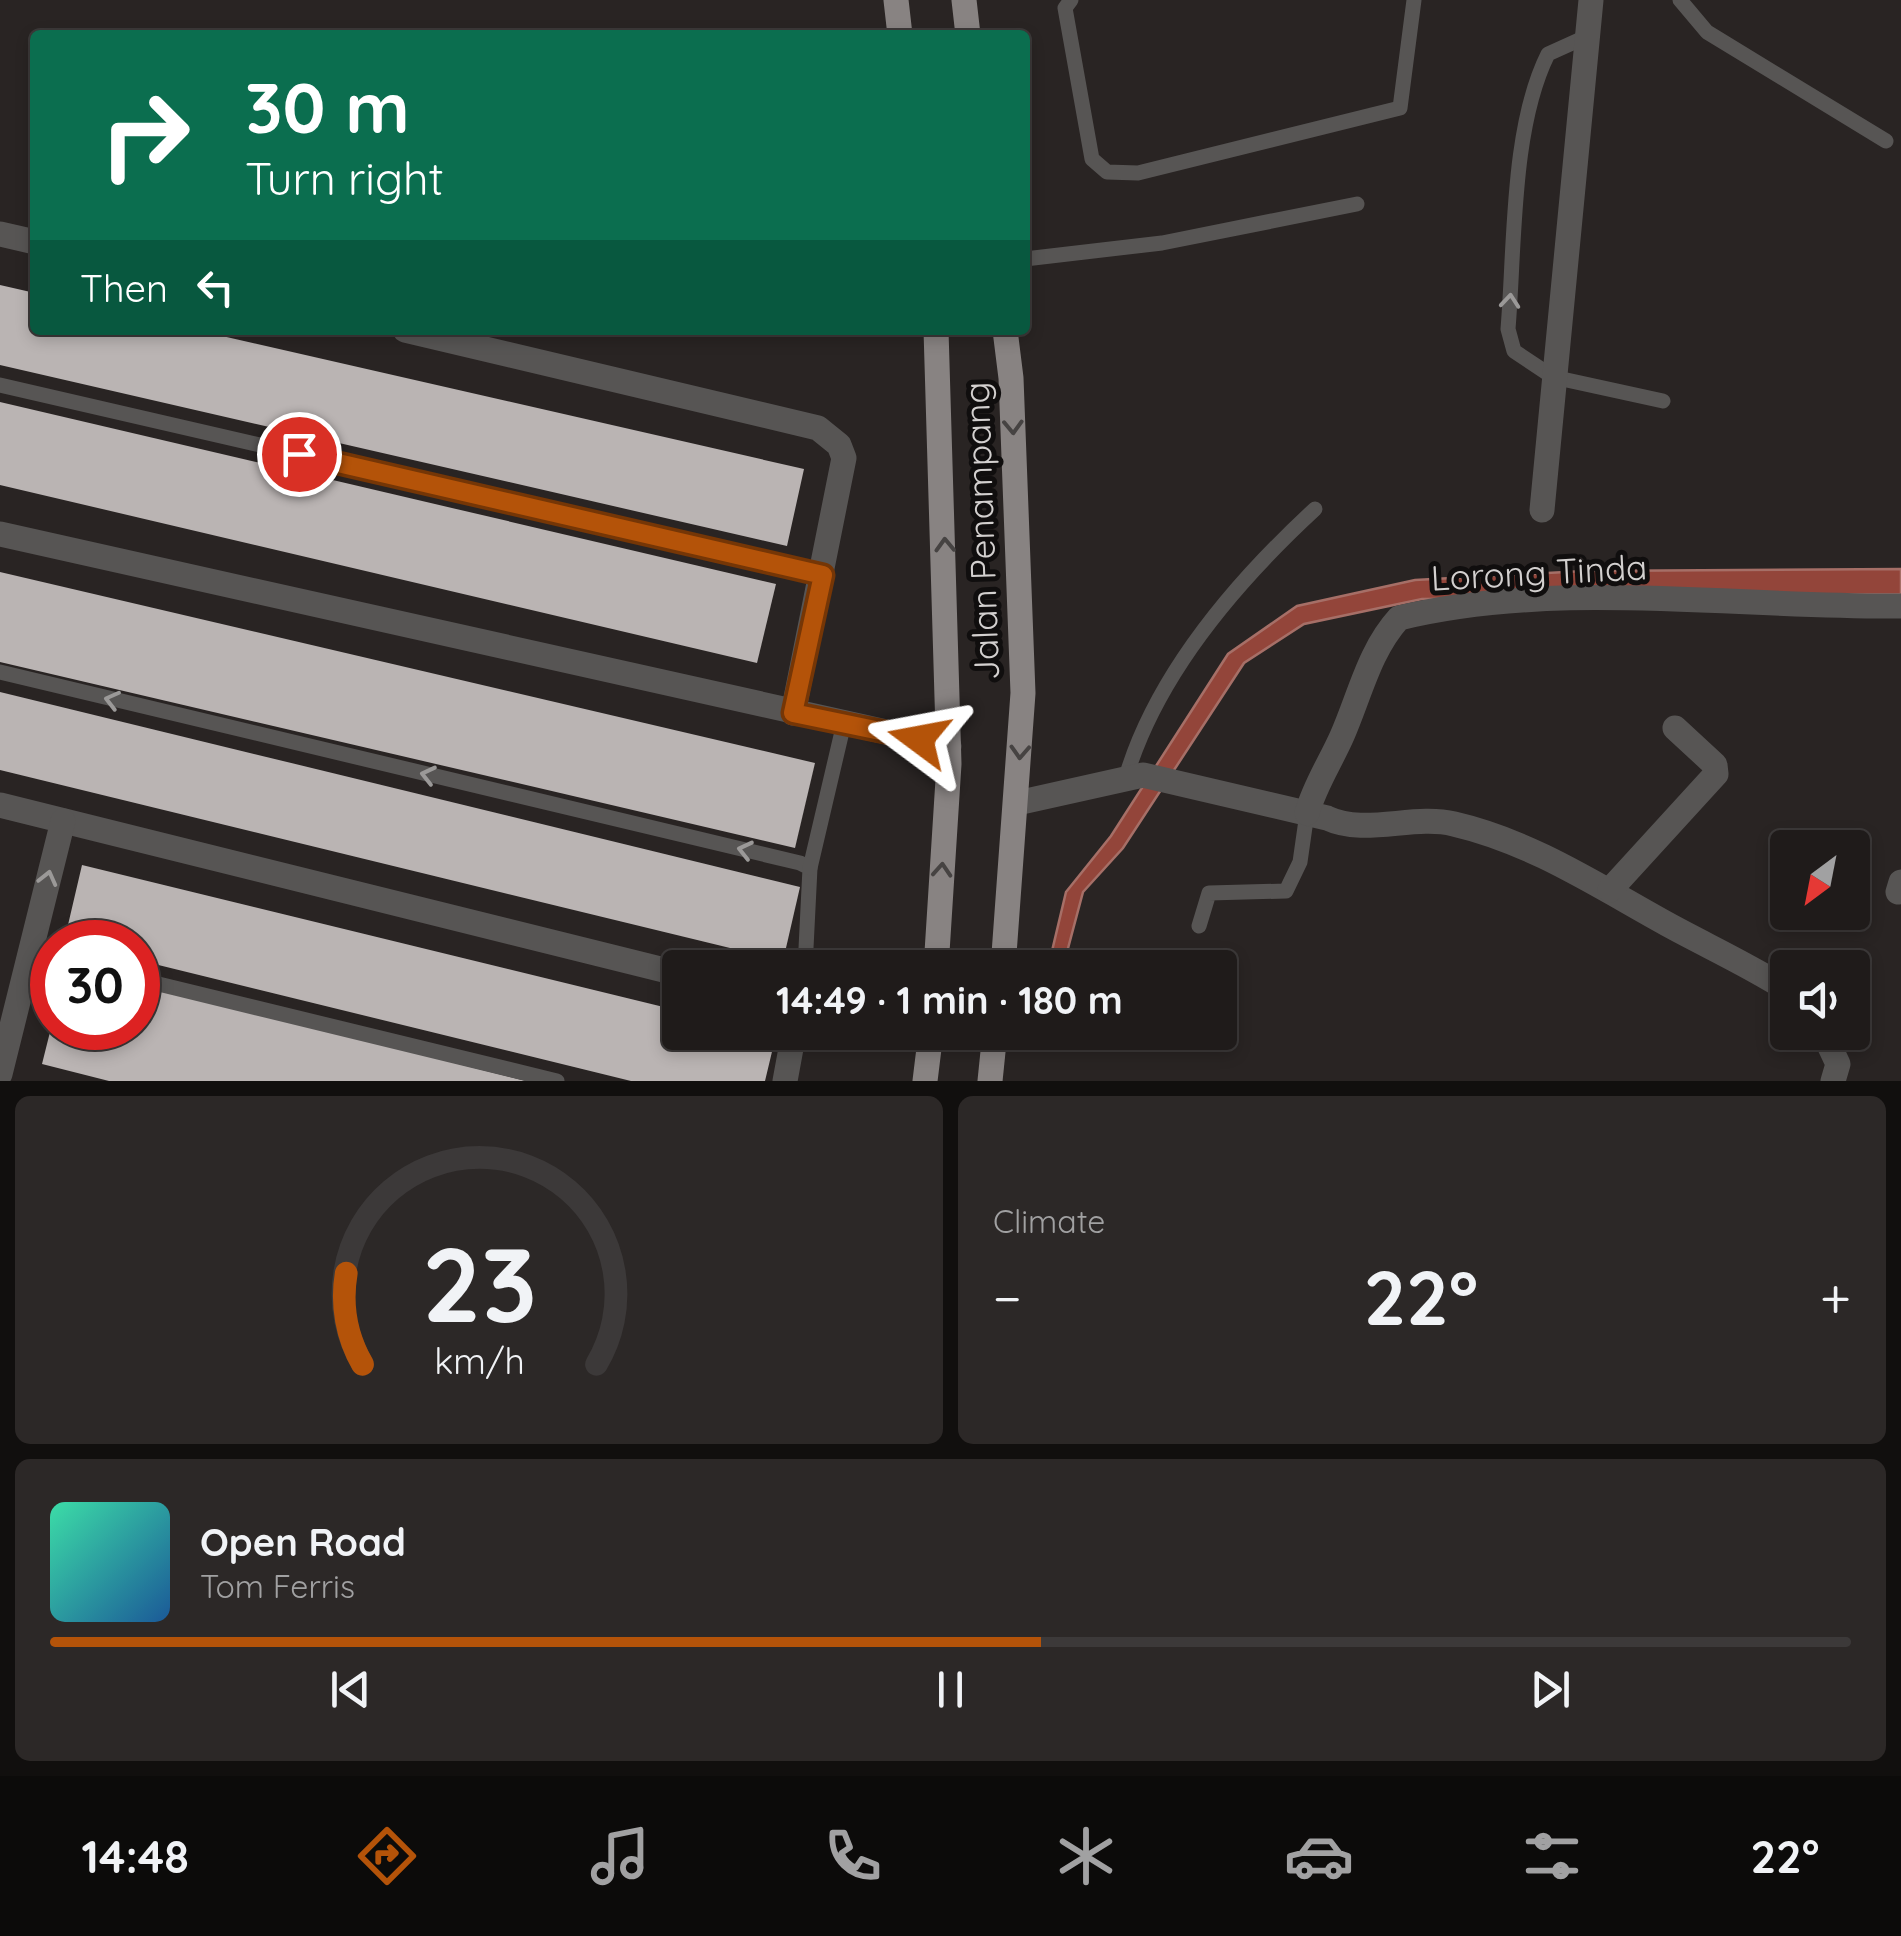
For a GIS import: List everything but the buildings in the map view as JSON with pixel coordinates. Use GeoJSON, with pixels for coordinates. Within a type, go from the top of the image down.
{"type":"FeatureCollection","features":[{"type":"Feature","properties":{"kind":"main road"},"geometry":{"type":"LineString","coordinates":[[896,0],[899,30]]}},
{"type":"Feature","properties":{"kind":"main road"},"geometry":{"type":"LineString","coordinates":[[964,0],[967,30]]}},
{"type":"Feature","properties":{"kind":"main road","name":"Jalan Penampang"},"geometry":{"type":"LineString","coordinates":[[936,335],[949,746],[937,950]]}},
{"type":"Feature","properties":{"kind":"main road","name":"Jalan Penampang"},"geometry":{"type":"LineString","coordinates":[[1005,335],[1011,378],[1023,693],[1005,950]]}},
{"type":"Feature","properties":{"kind":"main road"},"geometry":{"type":"LineString","coordinates":[[925,1081],[928,1050]]}},
{"type":"Feature","properties":{"kind":"main road"},"geometry":{"type":"LineString","coordinates":[[990,1081],[993,1050]]}},
{"type":"Feature","properties":{"kind":"street"},"geometry":{"type":"LineString","coordinates":[[1542,510],[1591,0]]}},
{"type":"Feature","properties":{"kind":"street"},"geometry":{"type":"LineString","coordinates":[[0,234],[30,241]]}},
{"type":"Feature","properties":{"kind":"street"},"geometry":{"type":"LineString","coordinates":[[426,335],[818,428],[839,445],[844,458],[793,713]]}},
{"type":"Feature","properties":{"kind":"street"},"geometry":{"type":"LineString","coordinates":[[0,534],[949,746]]}},
{"type":"Feature","properties":{"kind":"street","name":"Lorong Tinda"},"geometry":{"type":"LineString","coordinates":[[1307,814],[1316,784],[1342,736],[1378,643],[1399,618],[1521,602],[1778,600],[1901,606]]}},
{"type":"Feature","properties":{"kind":"street"},"geometry":{"type":"LineString","coordinates":[[1610,890],[1716,774],[1715,765],[1675,728]]}},
{"type":"Feature","properties":{"kind":"street"},"geometry":{"type":"LineString","coordinates":[[1017,802],[1134,776],[1175,780],[1344,826],[1432,820],[1454,824],[1535,853],[1610,890],[1770,980]]}},
{"type":"Feature","properties":{"kind":"street"},"geometry":{"type":"LineString","coordinates":[[0,806],[662,970]]}},
{"type":"Feature","properties":{"kind":"street"},"geometry":{"type":"LineString","coordinates":[[47,920],[62,821]]}},
{"type":"Feature","properties":{"kind":"street"},"geometry":{"type":"LineString","coordinates":[[16,1081],[0,1076],[30,988]]}},
{"type":"Feature","properties":{"kind":"street"},"geometry":{"type":"LineString","coordinates":[[785,1081],[791,1050]]}},
{"type":"Feature","properties":{"kind":"street"},"geometry":{"type":"LineString","coordinates":[[1831,1050],[1838,1064],[1833,1081]]}},
{"type":"Feature","properties":{"kind":"lane"},"geometry":{"type":"LineString","coordinates":[[1071,0],[1065,8],[1092,159],[1107,172],[1138,173],[1400,108],[1414,0]]}},
{"type":"Feature","properties":{"kind":"lane"},"geometry":{"type":"LineString","coordinates":[[1680,0],[1707,32],[1886,140]]}},
{"type":"Feature","properties":{"kind":"lane"},"geometry":{"type":"LineString","coordinates":[[1590,35],[1548,54],[1537,75],[1522,158],[1508,328],[1514,352],[1553,377],[1663,401]]}},
{"type":"Feature","properties":{"kind":"lane"},"geometry":{"type":"LineString","coordinates":[[1030,258],[1162,243],[1358,204]]}},
{"type":"Feature","properties":{"kind":"lane"},"geometry":{"type":"LineString","coordinates":[[0,385],[823,575]]}},
{"type":"Feature","properties":{"kind":"lane"},"geometry":{"type":"LineString","coordinates":[[1134,776],[1135,747],[1208,626],[1248,574],[1315,509]]}},
{"type":"Feature","properties":{"kind":"lane"},"geometry":{"type":"LineString","coordinates":[[0,672],[810,868]]}},
{"type":"Feature","properties":{"kind":"lane"},"geometry":{"type":"LineString","coordinates":[[806,950],[810,868],[844,723]]}},
{"type":"Feature","properties":{"kind":"lane"},"geometry":{"type":"LineString","coordinates":[[1198,926],[1209,893],[1286,891],[1300,862],[1307,814]]}},
{"type":"Feature","properties":{"kind":"lane"},"geometry":{"type":"LineString","coordinates":[[160,984],[557,1081]]}},
{"type":"Feature","properties":{"kind":"shaded area"},"geometry":{"type":"Polygon","coordinates":[[[1901,569],[1901,594],[1422,599],[1304,624],[1244,663],[1123,848],[1083,892],[1068,950],[1052,950],[1066,892],[1111,836],[1228,654],[1297,606],[1415,580],[1584,571],[1901,569]]]}},
{"type":"Feature","properties":{"kind":"route"},"geometry":{"type":"LineString","coordinates":[[299,454],[823,575],[793,713],[919,739]]}}]}
